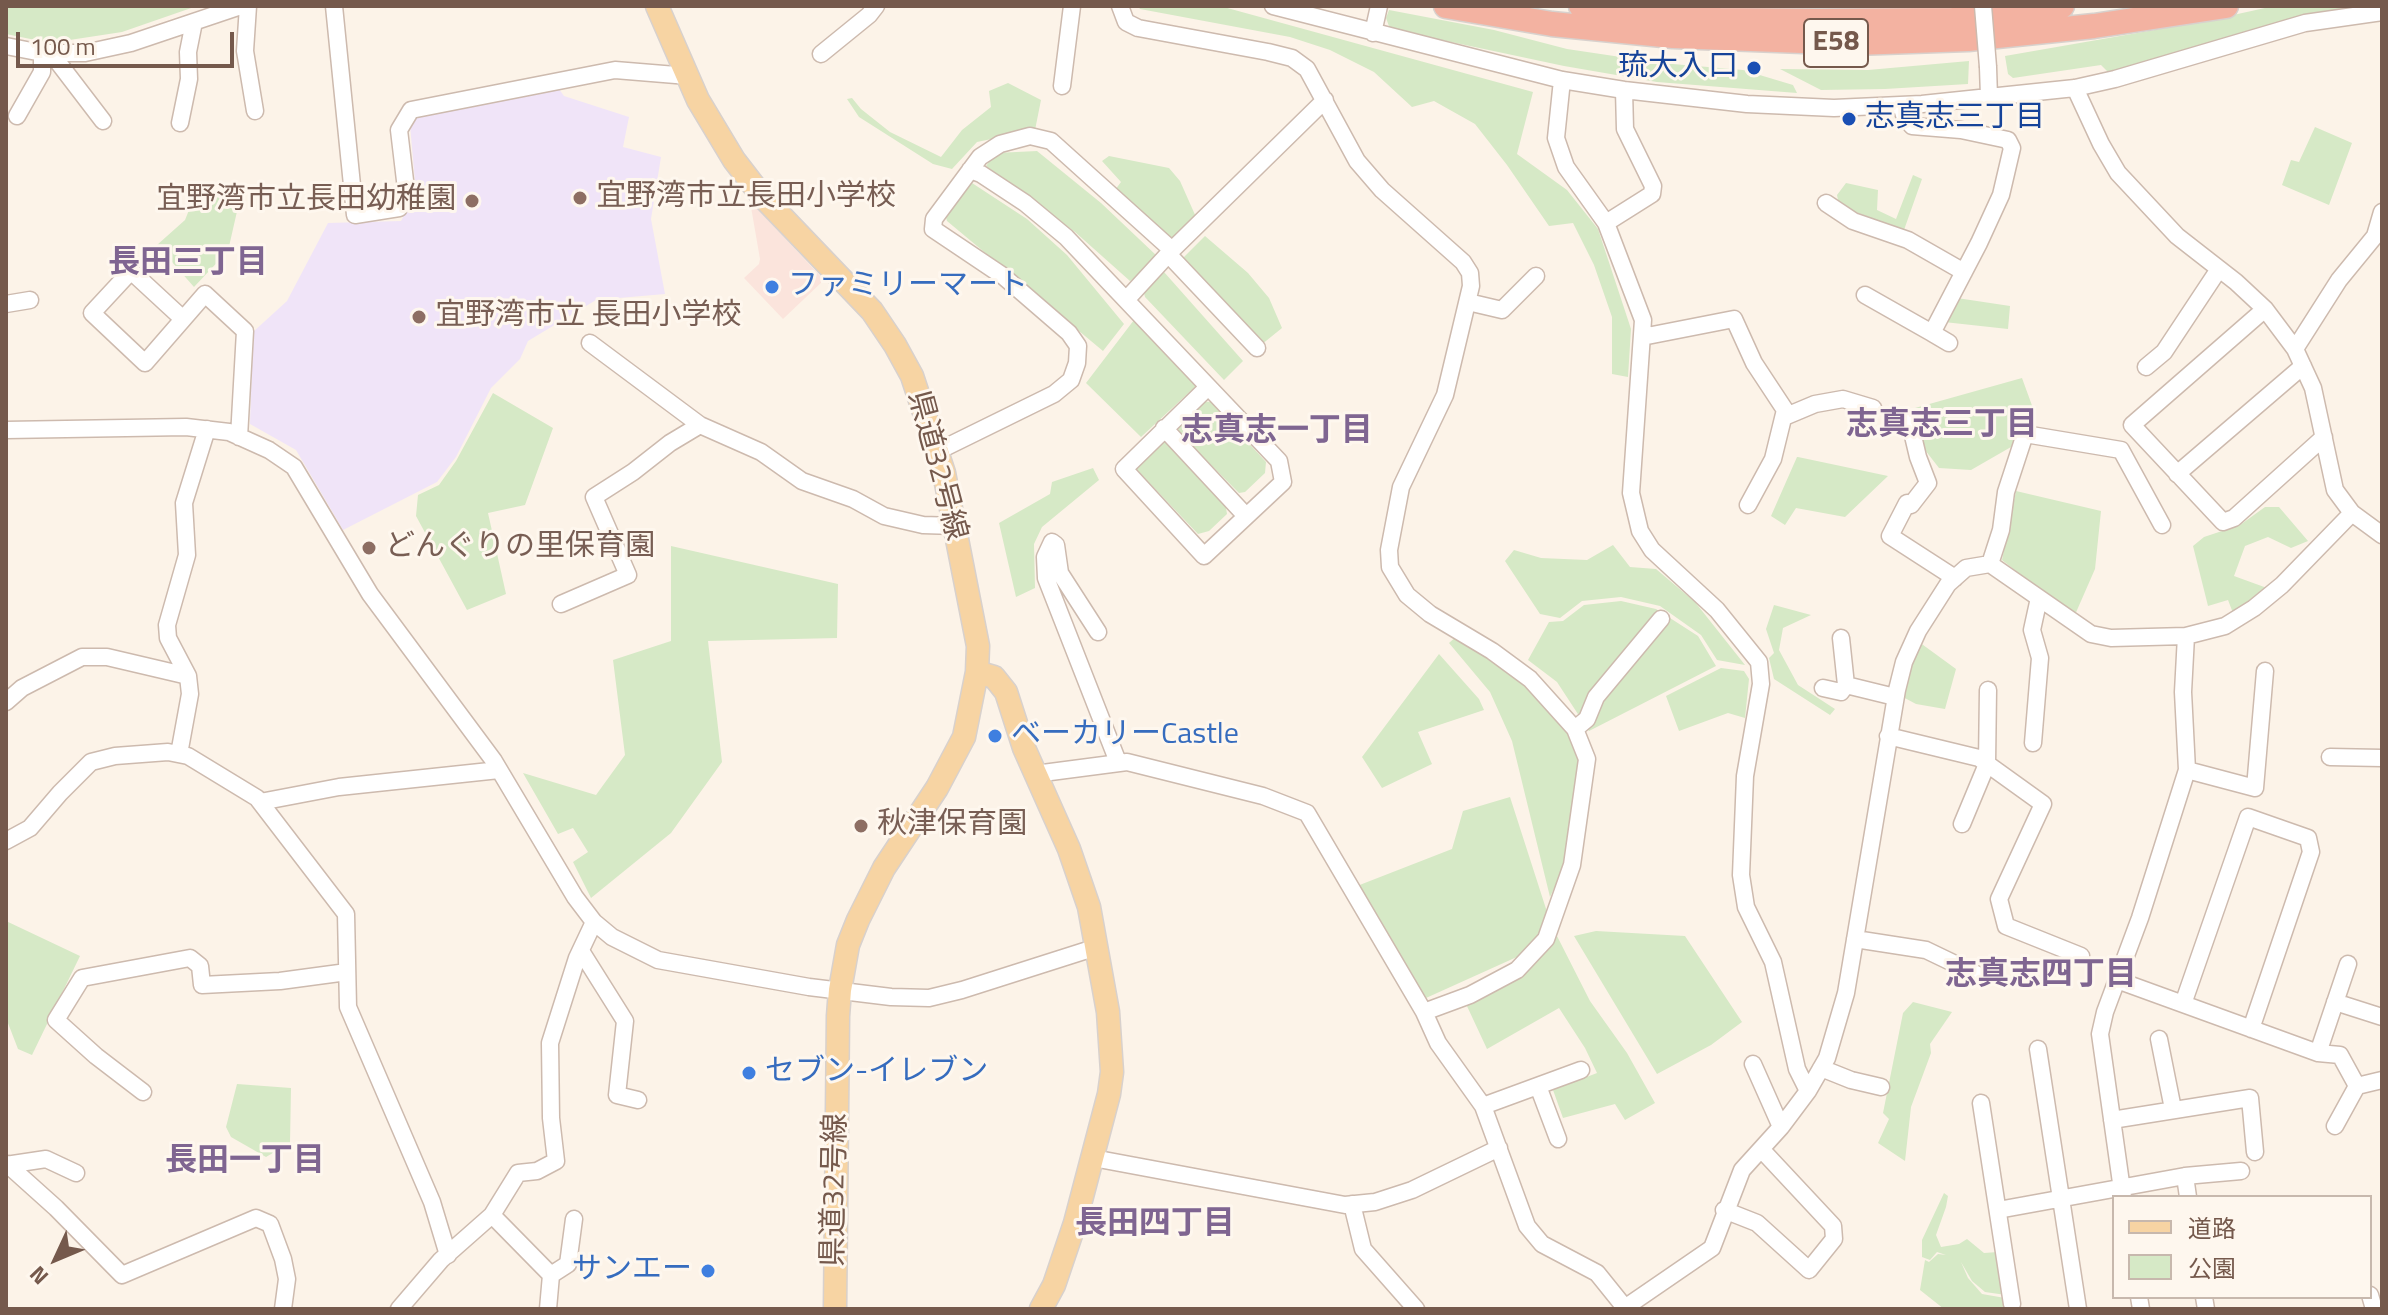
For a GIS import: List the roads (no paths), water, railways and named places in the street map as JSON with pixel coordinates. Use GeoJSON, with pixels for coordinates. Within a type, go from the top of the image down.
{"type":"FeatureCollection","features":[{"type":"Feature","properties":{"kind":"highway","name":"E58"},"geometry":{"type":"LineString","coordinates":[[1446,6],[1552,24],[1673,36],[1855,43],[1968,39],[2226,6]]}},
{"type":"Feature","properties":{"kind":"highway","name":"E58"},"geometry":{"type":"LineString","coordinates":[[1581,6],[1719,20],[1819,21],[1953,20],[2062,6]]}},
{"type":"Feature","properties":{"kind":"main road","name":"県道32号線"},"geometry":{"type":"LineString","coordinates":[[657,6],[712,126],[761,195],[872,311],[912,376],[938,451],[978,646],[977,672],[964,737],[937,788],[884,868],[848,945],[840,990],[835,1309]]}},
{"type":"Feature","properties":{"kind":"main road"},"geometry":{"type":"LineString","coordinates":[[977,672],[994,677],[1006,692],[1035,774],[1069,849],[1089,907],[1108,1012],[1112,1072],[1109,1094],[1075,1223],[1054,1285],[1041,1309]]}},
{"type":"Feature","properties":{"kind":"street"},"geometry":{"type":"LineString","coordinates":[[6,46],[46,53],[85,53],[131,43],[241,6]]}},
{"type":"Feature","properties":{"kind":"street"},"geometry":{"type":"LineString","coordinates":[[248,6],[245,51],[255,111]]}},
{"type":"Feature","properties":{"kind":"street"},"geometry":{"type":"LineString","coordinates":[[334,6],[355,215],[399,208],[406,189],[399,130],[411,110],[615,70],[688,76]]}},
{"type":"Feature","properties":{"kind":"street"},"geometry":{"type":"LineString","coordinates":[[821,54],[876,6]]}},
{"type":"Feature","properties":{"kind":"street"},"geometry":{"type":"LineString","coordinates":[[1062,86],[1072,6]]}},
{"type":"Feature","properties":{"kind":"street"},"geometry":{"type":"LineString","coordinates":[[1120,6],[1126,22],[1138,28],[1292,58],[1307,69],[1357,161],[1382,190],[1463,262],[1470,273],[1468,302],[1445,395],[1401,487],[1389,550],[1390,567],[1407,595],[1430,614],[1492,651],[1530,679],[1575,729],[1587,759],[1572,865],[1546,939],[1517,970],[1470,995],[1424,1012]]}},
{"type":"Feature","properties":{"kind":"street"},"geometry":{"type":"LineString","coordinates":[[1273,6],[1374,28],[1562,80],[1770,106],[1834,108],[1901,105],[2075,88],[2305,23],[2382,12]]}},
{"type":"Feature","properties":{"kind":"street"},"geometry":{"type":"LineString","coordinates":[[1374,28],[1379,6]]}},
{"type":"Feature","properties":{"kind":"street"},"geometry":{"type":"LineString","coordinates":[[1983,6],[1989,97]]}},
{"type":"Feature","properties":{"kind":"street"},"geometry":{"type":"LineString","coordinates":[[180,123],[189,79],[188,52],[194,22]]}},
{"type":"Feature","properties":{"kind":"street"},"geometry":{"type":"LineString","coordinates":[[17,116],[42,72],[46,53]]}},
{"type":"Feature","properties":{"kind":"street"},"geometry":{"type":"LineString","coordinates":[[46,53],[103,121]]}},
{"type":"Feature","properties":{"kind":"street"},"geometry":{"type":"LineString","coordinates":[[1562,80],[1556,138],[1566,167],[1606,223],[1643,320],[1631,493],[1640,531],[1652,550],[1717,610],[1759,662],[1761,684],[1745,776],[1741,875],[1746,907],[1773,962],[1797,1069],[1808,1091]]}},
{"type":"Feature","properties":{"kind":"street"},"geometry":{"type":"LineString","coordinates":[[2075,88],[2118,173],[2177,236],[2265,309],[2295,349],[2313,388],[2335,490],[2352,513],[2382,535]]}},
{"type":"Feature","properties":{"kind":"street"},"geometry":{"type":"LineString","coordinates":[[1606,223],[1652,194],[1653,186],[1625,129],[1624,90]]}},
{"type":"Feature","properties":{"kind":"street"},"geometry":{"type":"LineString","coordinates":[[1126,300],[1170,252],[1325,100]]}},
{"type":"Feature","properties":{"kind":"street"},"geometry":{"type":"LineString","coordinates":[[1901,105],[1912,126],[1961,130],[2008,140],[2012,148],[2001,195],[1932,333]]}},
{"type":"Feature","properties":{"kind":"street"},"geometry":{"type":"LineString","coordinates":[[938,451],[1054,394],[1071,380],[1077,363],[1078,346],[1069,333],[1003,276],[933,229],[934,219],[980,157],[1000,144],[1030,136],[1051,141],[1170,252],[1257,348]]}},
{"type":"Feature","properties":{"kind":"street"},"geometry":{"type":"LineString","coordinates":[[970,170],[981,174],[1035,211],[1066,237],[1279,461],[1283,482],[1204,556],[1124,469],[1208,387]]}},
{"type":"Feature","properties":{"kind":"street"},"geometry":{"type":"LineString","coordinates":[[1826,203],[1853,221],[1908,240],[1964,272]]}},
{"type":"Feature","properties":{"kind":"street"},"geometry":{"type":"LineString","coordinates":[[2295,349],[2332,289],[2375,236],[2382,212]]}},
{"type":"Feature","properties":{"kind":"street"},"geometry":{"type":"LineString","coordinates":[[2146,367],[2164,352],[2219,269]]}},
{"type":"Feature","properties":{"kind":"street"},"geometry":{"type":"LineString","coordinates":[[183,319],[131,271],[92,313],[145,363],[205,294],[245,331],[239,437]]}},
{"type":"Feature","properties":{"kind":"street"},"geometry":{"type":"LineString","coordinates":[[1468,302],[1502,310],[1536,276]]}},
{"type":"Feature","properties":{"kind":"street"},"geometry":{"type":"LineString","coordinates":[[1865,295],[1949,343]]}},
{"type":"Feature","properties":{"kind":"street"},"geometry":{"type":"LineString","coordinates":[[6,304],[30,300]]}},
{"type":"Feature","properties":{"kind":"street"},"geometry":{"type":"LineString","coordinates":[[2265,309],[2132,425],[2223,522],[2234,518],[2324,437]]}},
{"type":"Feature","properties":{"kind":"street"},"geometry":{"type":"LineString","coordinates":[[1642,337],[1734,319],[1754,363],[1785,410],[1773,459],[1748,505]]}},
{"type":"Feature","properties":{"kind":"street"},"geometry":{"type":"LineString","coordinates":[[590,343],[700,425],[761,452],[802,481],[853,499],[884,516],[923,525],[955,526]]}},
{"type":"Feature","properties":{"kind":"street"},"geometry":{"type":"LineString","coordinates":[[2177,474],[2303,366]]}},
{"type":"Feature","properties":{"kind":"street"},"geometry":{"type":"LineString","coordinates":[[1784,417],[1815,404],[1843,399],[1873,408]]}},
{"type":"Feature","properties":{"kind":"street"},"geometry":{"type":"LineString","coordinates":[[1909,419],[1928,483],[1911,505],[1907,503],[1890,536],[1955,578]]}},
{"type":"Feature","properties":{"kind":"street"},"geometry":{"type":"LineString","coordinates":[[561,604],[628,575],[594,497],[700,425]]}},
{"type":"Feature","properties":{"kind":"street"},"geometry":{"type":"LineString","coordinates":[[1164,428],[1246,516]]}},
{"type":"Feature","properties":{"kind":"street"},"geometry":{"type":"LineString","coordinates":[[179,754],[190,694],[188,676],[168,638],[167,625],[187,555],[184,503],[207,429]]}},
{"type":"Feature","properties":{"kind":"street"},"geometry":{"type":"LineString","coordinates":[[6,430],[207,429],[229,432],[269,450],[294,467],[370,594],[499,770],[575,897],[594,922],[612,937],[658,960],[840,990],[891,997],[929,998],[1097,947]]}},
{"type":"Feature","properties":{"kind":"street"},"geometry":{"type":"LineString","coordinates":[[1990,564],[2001,530],[2006,492],[2025,434],[2121,450],[2162,525]]}},
{"type":"Feature","properties":{"kind":"street"},"geometry":{"type":"LineString","coordinates":[[1035,774],[1118,762],[1263,796],[1307,813],[1424,1012],[1438,1043],[1483,1106],[1527,1226],[1542,1244],[1597,1273],[1626,1308],[1712,1248],[1724,1210],[1742,1170],[1781,1127],[1808,1091],[1827,1058],[1846,993],[1888,736],[1904,662],[1918,631],[1955,578],[1966,568],[1990,564],[2091,634],[2111,638],[2186,636],[2225,626],[2254,608],[2282,585],[2352,513]]}},
{"type":"Feature","properties":{"kind":"street"},"geometry":{"type":"LineString","coordinates":[[1098,632],[1060,573],[1056,545],[1052,542],[1045,557],[1046,578],[1118,762]]}},
{"type":"Feature","properties":{"kind":"street"},"geometry":{"type":"LineString","coordinates":[[2033,743],[2040,658],[2032,630],[2039,598]]}},
{"type":"Feature","properties":{"kind":"street"},"geometry":{"type":"LineString","coordinates":[[1575,729],[1587,719],[1596,697],[1661,619]]}},
{"type":"Feature","properties":{"kind":"street"},"geometry":{"type":"LineString","coordinates":[[2123,1192],[2100,1034],[2187,770],[2183,692],[2186,636]]}},
{"type":"Feature","properties":{"kind":"street"},"geometry":{"type":"LineString","coordinates":[[1823,688],[1841,692],[1846,685],[1841,638]]}},
{"type":"Feature","properties":{"kind":"street"},"geometry":{"type":"LineString","coordinates":[[6,702],[22,688],[82,657],[107,657],[188,676]]}},
{"type":"Feature","properties":{"kind":"street"},"geometry":{"type":"LineString","coordinates":[[2183,1004],[2248,817],[2255,788],[2265,671]]}},
{"type":"Feature","properties":{"kind":"street"},"geometry":{"type":"LineString","coordinates":[[1846,685],[1895,697]]}},
{"type":"Feature","properties":{"kind":"street"},"geometry":{"type":"LineString","coordinates":[[1962,824],[1987,764],[1988,690]]}},
{"type":"Feature","properties":{"kind":"street"},"geometry":{"type":"LineString","coordinates":[[1888,736],[1979,758],[2043,804],[1999,899],[2006,926],[2081,956]]}},
{"type":"Feature","properties":{"kind":"street"},"geometry":{"type":"LineString","coordinates":[[6,841],[30,828],[91,762],[115,756],[168,752],[188,756],[260,802],[346,914],[348,1007],[432,1202],[448,1255]]}},
{"type":"Feature","properties":{"kind":"street"},"geometry":{"type":"LineString","coordinates":[[2330,757],[2382,758]]}},
{"type":"Feature","properties":{"kind":"street"},"geometry":{"type":"LineString","coordinates":[[260,802],[339,787],[499,770]]}},
{"type":"Feature","properties":{"kind":"street"},"geometry":{"type":"LineString","coordinates":[[2187,770],[2255,788]]}},
{"type":"Feature","properties":{"kind":"street"},"geometry":{"type":"LineString","coordinates":[[2248,817],[2308,838],[2311,852],[2251,1029]]}},
{"type":"Feature","properties":{"kind":"street"},"geometry":{"type":"LineString","coordinates":[[399,1309],[448,1255],[492,1215],[518,1173],[537,1171],[556,1161],[551,1118],[550,1043],[594,922]]}},
{"type":"Feature","properties":{"kind":"street"},"geometry":{"type":"LineString","coordinates":[[1855,939],[1926,950],[1976,974]]}},
{"type":"Feature","properties":{"kind":"street"},"geometry":{"type":"LineString","coordinates":[[581,951],[625,1021],[617,1095],[638,1100]]}},
{"type":"Feature","properties":{"kind":"street"},"geometry":{"type":"LineString","coordinates":[[143,1092],[56,1020],[82,978],[190,958],[200,966],[202,985],[280,981],[347,972]]}},
{"type":"Feature","properties":{"kind":"street"},"geometry":{"type":"LineString","coordinates":[[2318,1053],[2348,964]]}},
{"type":"Feature","properties":{"kind":"street"},"geometry":{"type":"LineString","coordinates":[[2117,980],[2318,1053],[2340,1055],[2357,1086]]}},
{"type":"Feature","properties":{"kind":"street"},"geometry":{"type":"LineString","coordinates":[[2335,1002],[2382,1017]]}},
{"type":"Feature","properties":{"kind":"street"},"geometry":{"type":"LineString","coordinates":[[2159,1039],[2173,1109]]}},
{"type":"Feature","properties":{"kind":"street"},"geometry":{"type":"LineString","coordinates":[[2038,1049],[2078,1309]]}},
{"type":"Feature","properties":{"kind":"street"},"geometry":{"type":"LineString","coordinates":[[1753,1064],[1781,1127]]}},
{"type":"Feature","properties":{"kind":"street"},"geometry":{"type":"LineString","coordinates":[[1821,1068],[1881,1087]]}},
{"type":"Feature","properties":{"kind":"street"},"geometry":{"type":"LineString","coordinates":[[1483,1106],[1581,1070]]}},
{"type":"Feature","properties":{"kind":"street"},"geometry":{"type":"LineString","coordinates":[[2335,1126],[2357,1086],[2382,1080]]}},
{"type":"Feature","properties":{"kind":"street"},"geometry":{"type":"LineString","coordinates":[[1538,1086],[1558,1139]]}},
{"type":"Feature","properties":{"kind":"street"},"geometry":{"type":"LineString","coordinates":[[2112,1120],[2250,1098],[2255,1152]]}},
{"type":"Feature","properties":{"kind":"street"},"geometry":{"type":"LineString","coordinates":[[1981,1103],[2012,1304]]}},
{"type":"Feature","properties":{"kind":"street"},"geometry":{"type":"LineString","coordinates":[[1093,1158],[1352,1204],[1375,1202],[1412,1190],[1499,1148]]}},
{"type":"Feature","properties":{"kind":"street"},"geometry":{"type":"LineString","coordinates":[[1724,1210],[1757,1223],[1809,1270],[1834,1239],[1833,1226],[1761,1149]]}},
{"type":"Feature","properties":{"kind":"street"},"geometry":{"type":"LineString","coordinates":[[6,1164],[46,1159],[76,1173]]}},
{"type":"Feature","properties":{"kind":"street"},"geometry":{"type":"LineString","coordinates":[[6,1164],[56,1208],[122,1275],[256,1218],[270,1224],[287,1279],[283,1309]]}},
{"type":"Feature","properties":{"kind":"street"},"geometry":{"type":"LineString","coordinates":[[1998,1210],[2060,1197],[2123,1192],[2185,1176],[2241,1171]]}},
{"type":"Feature","properties":{"kind":"street"},"geometry":{"type":"LineString","coordinates":[[2185,1176],[2188,1195]]}},
{"type":"Feature","properties":{"kind":"street"},"geometry":{"type":"LineString","coordinates":[[1352,1204],[1363,1249],[1416,1309]]}},
{"type":"Feature","properties":{"kind":"street"},"geometry":{"type":"LineString","coordinates":[[492,1215],[551,1275],[548,1309]]}},
{"type":"Feature","properties":{"kind":"street"},"geometry":{"type":"LineString","coordinates":[[551,1275],[568,1264],[574,1219]]}},
{"type":"Feature","properties":{"kind":"place","name":"琉大入口"},"geometry":{"type":"Point","coordinates":[1754,68]}},
{"type":"Feature","properties":{"kind":"place","name":"志真志三丁目"},"geometry":{"type":"Point","coordinates":[1849,119]}},
{"type":"Feature","properties":{"kind":"place","name":"宜野湾市立長田小学校"},"geometry":{"type":"Point","coordinates":[580,198]}},
{"type":"Feature","properties":{"kind":"place","name":"宜野湾市立長田幼稚園"},"geometry":{"type":"Point","coordinates":[472,201]}},
{"type":"Feature","properties":{"kind":"place","name":"ファミリーマート"},"geometry":{"type":"Point","coordinates":[772,287]}},
{"type":"Feature","properties":{"kind":"place","name":"宜野湾市立 長田小学校"},"geometry":{"type":"Point","coordinates":[419,317]}},
{"type":"Feature","properties":{"kind":"place","name":"どんぐりの里保育園"},"geometry":{"type":"Point","coordinates":[369,548]}},
{"type":"Feature","properties":{"kind":"place","name":"ベーカリーCastle"},"geometry":{"type":"Point","coordinates":[995,736]}},
{"type":"Feature","properties":{"kind":"place","name":"秋津保育園"},"geometry":{"type":"Point","coordinates":[861,826]}},
{"type":"Feature","properties":{"kind":"place","name":"セブン-イレブン"},"geometry":{"type":"Point","coordinates":[749,1073]}},
{"type":"Feature","properties":{"kind":"place","name":"サンエー"},"geometry":{"type":"Point","coordinates":[708,1271]}},
{"type":"Feature","properties":{"kind":"district","name":"長田三丁目"},"geometry":{"type":"Point","coordinates":[188,264]}},
{"type":"Feature","properties":{"kind":"district","name":"志真志三丁目"},"geometry":{"type":"Point","coordinates":[1942,426]}},
{"type":"Feature","properties":{"kind":"district","name":"志真志一丁目"},"geometry":{"type":"Point","coordinates":[1277,432]}},
{"type":"Feature","properties":{"kind":"district","name":"志真志四丁目"},"geometry":{"type":"Point","coordinates":[2041,976]}},
{"type":"Feature","properties":{"kind":"district","name":"長田一丁目"},"geometry":{"type":"Point","coordinates":[245,1162]}},
{"type":"Feature","properties":{"kind":"district","name":"長田四丁目"},"geometry":{"type":"Point","coordinates":[1155,1225]}}]}
